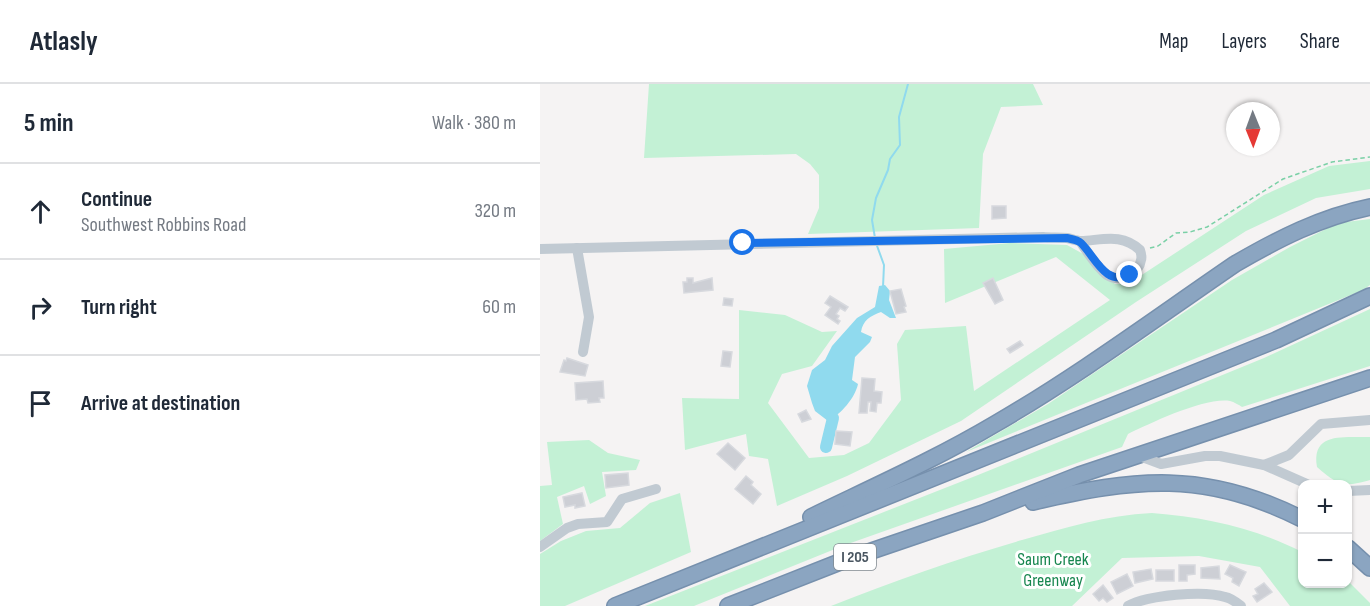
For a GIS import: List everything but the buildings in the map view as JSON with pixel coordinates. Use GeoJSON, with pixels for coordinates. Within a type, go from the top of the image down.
{"type":"FeatureCollection","features":[{"type":"Feature","properties":{"kind":"highway"},"geometry":{"type":"LineString","coordinates":[[714,565],[956,447],[1044,394],[1235,264],[1269,244],[1305,226],[1370,207]]}},
{"type":"Feature","properties":{"kind":"highway"},"geometry":{"type":"LineString","coordinates":[[615,606],[1267,344],[1370,296]]}},
{"type":"Feature","properties":{"kind":"highway"},"geometry":{"type":"LineString","coordinates":[[984,513],[1079,475],[1370,378]]}},
{"type":"Feature","properties":{"kind":"highway"},"geometry":{"type":"LineString","coordinates":[[984,513],[1083,490],[1118,484],[1163,482],[1186,483],[1236,492],[1282,508],[1298,517]]}},
{"type":"Feature","properties":{"kind":"highway","name":"I 205"},"geometry":{"type":"LineString","coordinates":[[728,606],[845,560],[984,513]]}},
{"type":"Feature","properties":{"kind":"highway"},"geometry":{"type":"LineString","coordinates":[[1352,552],[1370,568]]}},
{"type":"Feature","properties":{"kind":"street"},"geometry":{"type":"LineString","coordinates":[[540,249],[1043,237],[1067,238],[1080,242],[1098,238],[1121,239],[1134,244],[1140,250],[1141,260],[1136,270],[1123,278],[1116,278],[1108,275],[1101,268],[1080,242]]}},
{"type":"Feature","properties":{"kind":"street"},"geometry":{"type":"LineString","coordinates":[[577,248],[589,317],[583,352]]}},
{"type":"Feature","properties":{"kind":"street"},"geometry":{"type":"LineString","coordinates":[[1264,465],[1289,455],[1321,424],[1370,420]]}},
{"type":"Feature","properties":{"kind":"street"},"geometry":{"type":"LineString","coordinates":[[1137,455],[1156,464],[1212,456],[1264,465],[1298,480]]}},
{"type":"Feature","properties":{"kind":"street"},"geometry":{"type":"LineString","coordinates":[[540,547],[567,528],[578,524],[607,522],[622,499],[656,489]]}},
{"type":"Feature","properties":{"kind":"street"},"geometry":{"type":"LineString","coordinates":[[1352,491],[1370,490]]}},
{"type":"Feature","properties":{"kind":"street"},"geometry":{"type":"LineString","coordinates":[[1128,606],[1153,597],[1217,595],[1230,598],[1241,606]]}},
{"type":"Feature","properties":{"kind":"path"},"geometry":{"type":"LineString","coordinates":[[1140,250],[1158,246],[1176,233],[1207,227],[1283,180],[1332,162],[1370,157]]}},
{"type":"Feature","properties":{"kind":"green space"},"geometry":{"type":"Polygon","coordinates":[[[649,84],[1033,84],[1043,105],[1001,107],[983,154],[979,228],[808,234],[819,208],[819,175],[810,164],[796,154],[644,158],[649,84]]]}},
{"type":"Feature","properties":{"kind":"green space"},"geometry":{"type":"Polygon","coordinates":[[[1370,161],[1370,189],[1316,198],[1246,231],[1136,302],[961,421],[847,476],[777,506],[768,459],[749,456],[746,434],[685,450],[682,398],[739,399],[739,310],[785,315],[822,332],[837,331],[812,366],[782,374],[768,403],[809,458],[844,455],[869,443],[901,400],[897,344],[905,330],[966,326],[974,391],[1110,300],[1056,257],[945,303],[944,249],[1010,243],[1067,245],[1085,255],[1115,284],[1128,284],[1264,195],[1329,166],[1370,161]]]}},
{"type":"Feature","properties":{"kind":"green space"},"geometry":{"type":"Polygon","coordinates":[[[1370,219],[1370,285],[1363,290],[966,452],[1048,404],[1232,280],[1338,223],[1370,219]]]}},
{"type":"Feature","properties":{"kind":"green space"},"geometry":{"type":"Polygon","coordinates":[[[1370,309],[1370,366],[1242,407],[1230,401],[1219,401],[1193,407],[1128,434],[1122,447],[845,545],[694,606],[645,606],[978,475],[1264,358],[1370,309]]]}},
{"type":"Feature","properties":{"kind":"green space"},"geometry":{"type":"Polygon","coordinates":[[[1341,437],[1370,437],[1370,480],[1352,484],[1352,480],[1334,480],[1317,467],[1319,447],[1325,442],[1341,437]]]}},
{"type":"Feature","properties":{"kind":"green space"},"geometry":{"type":"Polygon","coordinates":[[[589,440],[608,453],[640,460],[636,470],[602,472],[606,496],[590,504],[584,486],[557,497],[563,524],[540,541],[540,486],[552,485],[547,442],[589,440]]]}},
{"type":"Feature","properties":{"kind":"green space"},"geometry":{"type":"Polygon","coordinates":[[[680,493],[691,552],[565,606],[540,606],[540,554],[561,541],[586,531],[620,528],[650,503],[680,493]]]}},
{"type":"Feature","properties":{"kind":"green space","name":"Saum Creek Greenway"},"geometry":{"type":"Polygon","coordinates":[[[1152,513],[1191,517],[1266,536],[1298,550],[1298,588],[1352,588],[1352,585],[1370,603],[1370,606],[1290,606],[1260,567],[1199,556],[1122,558],[1072,606],[831,606],[925,571],[1022,540],[1102,519],[1152,513]]]}},
{"type":"Feature","properties":{"kind":"water"},"geometry":{"type":"Polygon","coordinates":[[[885,285],[890,291],[889,300],[896,318],[890,318],[881,312],[865,321],[861,332],[872,337],[855,357],[852,380],[858,384],[854,395],[838,414],[828,421],[815,411],[812,403],[807,386],[812,370],[825,360],[832,346],[857,318],[875,307],[879,286],[885,285]]]}},
{"type":"Feature","properties":{"kind":"waterway"},"geometry":{"type":"LineString","coordinates":[[875,238],[872,220],[876,198],[888,170],[890,159],[900,145],[899,117],[908,84]]}},
{"type":"Feature","properties":{"kind":"waterway"},"geometry":{"type":"LineString","coordinates":[[876,243],[884,265],[883,287]]}},
{"type":"Feature","properties":{"kind":"waterway"},"geometry":{"type":"LineString","coordinates":[[826,447],[833,418]]}},
{"type":"Feature","properties":{"kind":"route"},"geometry":{"type":"LineString","coordinates":[[743,243],[1067,238],[1080,242],[1108,275],[1116,278],[1130,275]]}}]}
